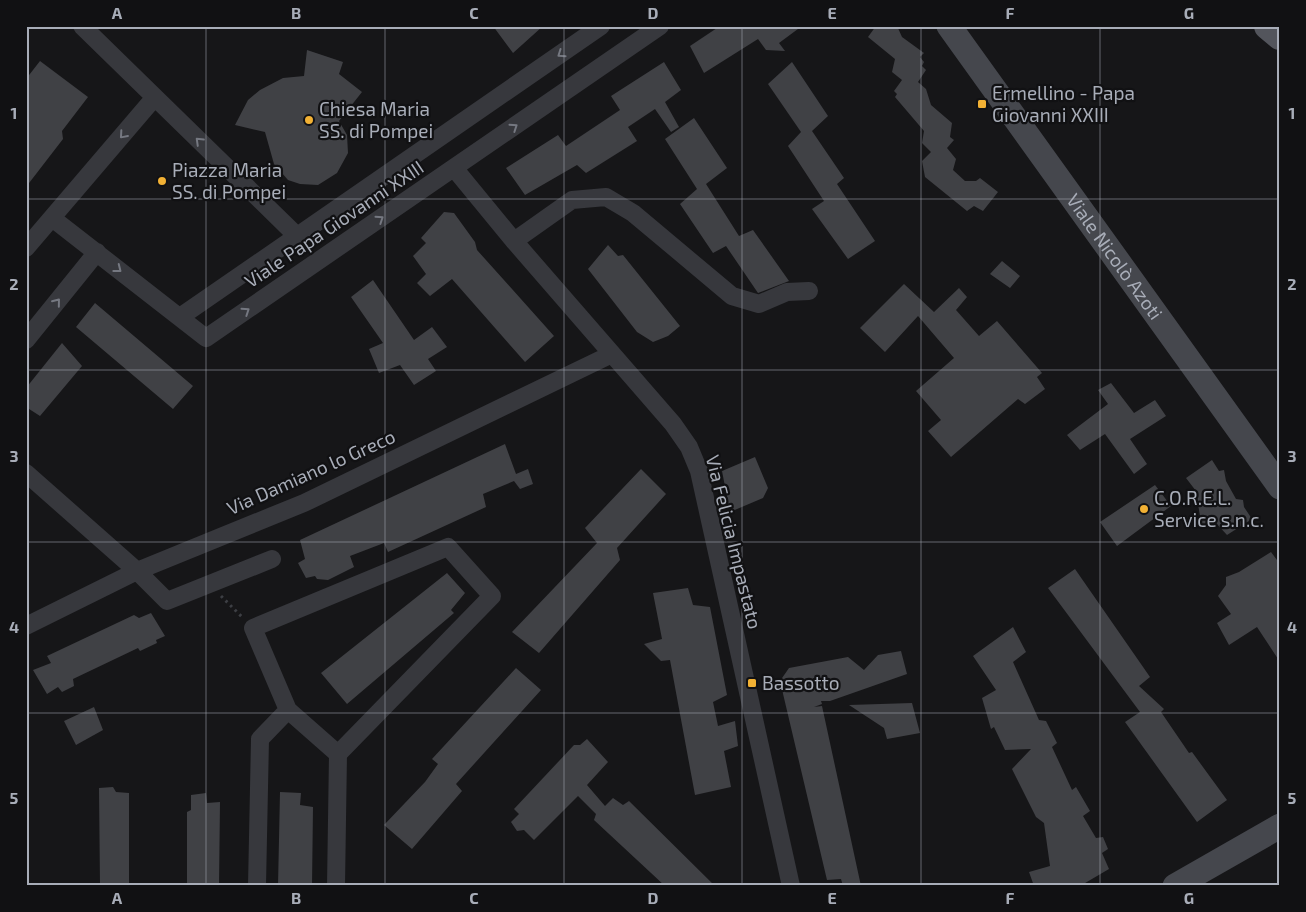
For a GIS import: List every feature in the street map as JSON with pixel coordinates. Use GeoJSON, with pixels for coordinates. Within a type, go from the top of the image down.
{"type":"FeatureCollection","features":[{"type":"Feature","properties":{"kind":"main road"},"geometry":{"type":"LineString","coordinates":[[1268,26],[1280,36]]}},
{"type":"Feature","properties":{"kind":"street"},"geometry":{"type":"LineString","coordinates":[[82,26],[297,236]]}},
{"type":"Feature","properties":{"kind":"street","name":"Viale Papa Giovanni XXIII"},"geometry":{"type":"LineString","coordinates":[[601,26],[180,317],[206,338],[660,26]]}},
{"type":"Feature","properties":{"kind":"street","name":"Viale Nicolò Azoti"},"geometry":{"type":"LineString","coordinates":[[949,26],[1280,487]]}},
{"type":"Feature","properties":{"kind":"street"},"geometry":{"type":"LineString","coordinates":[[26,248],[155,98]]}},
{"type":"Feature","properties":{"kind":"street","name":"Via Felicia Impastato"},"geometry":{"type":"LineString","coordinates":[[454,168],[673,424],[689,447],[699,471],[791,886]]}},
{"type":"Feature","properties":{"kind":"street"},"geometry":{"type":"LineString","coordinates":[[514,240],[572,200],[606,197],[633,213],[732,296],[759,304],[787,292],[809,291]]}},
{"type":"Feature","properties":{"kind":"street"},"geometry":{"type":"LineString","coordinates":[[52,218],[180,317]]}},
{"type":"Feature","properties":{"kind":"street"},"geometry":{"type":"LineString","coordinates":[[26,340],[97,252]]}},
{"type":"Feature","properties":{"kind":"street","name":"Via Damiano lo Greco"},"geometry":{"type":"LineString","coordinates":[[26,626],[137,571],[304,503],[612,354]]}},
{"type":"Feature","properties":{"kind":"street"},"geometry":{"type":"LineString","coordinates":[[26,473],[137,571],[167,601],[272,559]]}},
{"type":"Feature","properties":{"kind":"street"},"geometry":{"type":"LineString","coordinates":[[336,886],[338,754],[492,596],[448,547],[253,628],[288,710],[338,754]]}},
{"type":"Feature","properties":{"kind":"street"},"geometry":{"type":"LineString","coordinates":[[257,886],[260,739],[288,710]]}},
{"type":"Feature","properties":{"kind":"street"},"geometry":{"type":"LineString","coordinates":[[1175,886],[1280,826]]}},
{"type":"Feature","properties":{"kind":"path"},"geometry":{"type":"LineString","coordinates":[[210,584],[253,628]]}},
{"type":"Feature","properties":{"kind":"building"},"geometry":{"type":"Polygon","coordinates":[[[493,26],[543,26],[513,53],[493,26]]]}},
{"type":"Feature","properties":{"kind":"building"},"geometry":{"type":"Polygon","coordinates":[[[720,26],[802,26],[779,43],[785,51],[766,50],[758,39],[704,73],[690,46],[720,26]]]}},
{"type":"Feature","properties":{"kind":"building"},"geometry":{"type":"Polygon","coordinates":[[[876,26],[897,26],[902,37],[924,53],[920,57],[924,62],[922,66],[926,70],[918,82],[926,89],[931,105],[952,123],[950,137],[954,140],[947,148],[956,159],[953,170],[965,181],[976,181],[980,178],[998,192],[983,211],[974,206],[967,211],[925,177],[922,161],[931,152],[922,143],[924,131],[895,97],[897,94],[894,91],[902,80],[892,72],[895,59],[868,37],[876,26]]]}},
{"type":"Feature","properties":{"kind":"building","name":"Chiesa Maria SS. di Pompei"},"geometry":{"type":"Polygon","coordinates":[[[307,50],[343,62],[339,74],[362,92],[339,121],[347,135],[348,153],[337,173],[318,185],[300,184],[288,180],[274,164],[265,132],[235,125],[248,100],[260,90],[283,78],[304,76],[307,50]]]}},
{"type":"Feature","properties":{"kind":"building"},"geometry":{"type":"Polygon","coordinates":[[[40,61],[88,97],[62,131],[63,139],[26,187],[26,79],[40,61]]]}},
{"type":"Feature","properties":{"kind":"building"},"geometry":{"type":"Polygon","coordinates":[[[664,62],[681,90],[665,102],[679,127],[671,132],[655,109],[628,127],[637,141],[586,173],[577,165],[525,195],[506,168],[558,135],[566,146],[620,110],[611,96],[664,62]]]}},
{"type":"Feature","properties":{"kind":"building"},"geometry":{"type":"Polygon","coordinates":[[[792,62],[828,116],[812,131],[844,178],[837,184],[875,241],[848,259],[812,209],[824,201],[788,146],[801,132],[768,84],[792,62]]]}},
{"type":"Feature","properties":{"kind":"building"},"geometry":{"type":"Polygon","coordinates":[[[694,118],[727,168],[706,184],[739,236],[753,230],[789,281],[758,293],[726,246],[713,253],[680,204],[697,189],[665,139],[694,118]]]}},
{"type":"Feature","properties":{"kind":"building"},"geometry":{"type":"Polygon","coordinates":[[[444,212],[454,213],[475,242],[477,250],[554,336],[525,362],[452,279],[430,296],[417,283],[426,274],[413,256],[426,243],[421,238],[444,212]]]}},
{"type":"Feature","properties":{"kind":"building"},"geometry":{"type":"Polygon","coordinates":[[[608,245],[618,256],[623,255],[680,326],[668,336],[653,342],[637,332],[588,269],[608,245]]]}},
{"type":"Feature","properties":{"kind":"building"},"geometry":{"type":"Polygon","coordinates":[[[1002,261],[1020,276],[1010,288],[990,274],[1002,261]]]}},
{"type":"Feature","properties":{"kind":"building"},"geometry":{"type":"Polygon","coordinates":[[[373,280],[414,340],[432,327],[447,347],[428,359],[436,371],[414,385],[400,365],[379,373],[369,349],[383,343],[351,297],[373,280]]]}},
{"type":"Feature","properties":{"kind":"building"},"geometry":{"type":"Polygon","coordinates":[[[904,284],[934,312],[959,288],[967,297],[956,310],[979,336],[997,321],[1042,373],[1037,377],[1045,389],[1025,404],[1018,399],[951,457],[928,431],[941,420],[916,391],[954,358],[918,316],[885,352],[860,328],[904,284]]]}},
{"type":"Feature","properties":{"kind":"building"},"geometry":{"type":"Polygon","coordinates":[[[95,303],[193,386],[173,409],[76,327],[95,303]]]}},
{"type":"Feature","properties":{"kind":"building"},"geometry":{"type":"Polygon","coordinates":[[[62,343],[82,366],[40,416],[26,407],[26,388],[62,343]]]}},
{"type":"Feature","properties":{"kind":"building"},"geometry":{"type":"Polygon","coordinates":[[[1111,383],[1134,413],[1155,400],[1166,416],[1130,439],[1147,464],[1134,474],[1105,434],[1080,450],[1067,435],[1108,404],[1098,390],[1111,383]]]}},
{"type":"Feature","properties":{"kind":"building"},"geometry":{"type":"Polygon","coordinates":[[[505,444],[516,474],[528,469],[533,484],[520,489],[514,481],[483,494],[486,507],[388,552],[384,543],[350,556],[354,567],[328,580],[317,579],[315,576],[306,578],[298,563],[305,559],[300,540],[505,444]]]}},
{"type":"Feature","properties":{"kind":"building"},"geometry":{"type":"Polygon","coordinates":[[[755,457],[768,488],[763,498],[730,512],[722,471],[755,457]]]}},
{"type":"Feature","properties":{"kind":"building"},"geometry":{"type":"Polygon","coordinates":[[[1212,460],[1219,471],[1224,470],[1226,481],[1236,499],[1243,500],[1244,507],[1252,519],[1227,535],[1215,522],[1202,529],[1196,491],[1186,478],[1212,460]]]}},
{"type":"Feature","properties":{"kind":"building"},"geometry":{"type":"Polygon","coordinates":[[[641,469],[666,494],[617,548],[620,560],[539,653],[512,632],[597,543],[585,528],[641,469]]]}},
{"type":"Feature","properties":{"kind":"building"},"geometry":{"type":"Polygon","coordinates":[[[1155,485],[1171,506],[1117,546],[1100,522],[1155,485]]]}},
{"type":"Feature","properties":{"kind":"building"},"geometry":{"type":"Polygon","coordinates":[[[1271,552],[1280,564],[1280,662],[1257,627],[1229,645],[1217,623],[1231,614],[1218,596],[1226,585],[1226,577],[1239,572],[1271,552]]]}},
{"type":"Feature","properties":{"kind":"building"},"geometry":{"type":"Polygon","coordinates":[[[1075,569],[1150,677],[1139,686],[1164,709],[1161,712],[1189,753],[1192,752],[1227,800],[1197,822],[1125,722],[1140,712],[1048,588],[1075,569]]]}},
{"type":"Feature","properties":{"kind":"building"},"geometry":{"type":"Polygon","coordinates":[[[447,573],[465,593],[451,610],[454,613],[347,704],[321,673],[447,573]]]}},
{"type":"Feature","properties":{"kind":"building"},"geometry":{"type":"Polygon","coordinates":[[[688,588],[693,605],[710,607],[727,695],[713,702],[718,726],[735,721],[738,746],[724,751],[731,787],[695,795],[670,660],[661,661],[644,644],[662,639],[653,593],[688,588]]]}},
{"type":"Feature","properties":{"kind":"building"},"geometry":{"type":"Polygon","coordinates":[[[151,613],[165,636],[156,640],[157,643],[140,651],[138,648],[73,679],[74,686],[62,692],[58,687],[47,694],[33,670],[51,663],[47,656],[134,615],[139,618],[151,613]]]}},
{"type":"Feature","properties":{"kind":"building"},"geometry":{"type":"Polygon","coordinates":[[[1013,627],[1026,652],[1013,662],[1039,720],[1046,721],[1057,743],[1052,747],[1072,790],[1076,787],[1090,811],[1083,816],[1096,838],[1103,837],[1108,849],[1102,853],[1109,869],[1080,886],[1034,886],[1029,872],[1050,866],[1044,823],[1036,817],[1012,769],[1031,749],[1005,750],[994,727],[991,729],[982,698],[996,690],[973,656],[1013,627]]]}},
{"type":"Feature","properties":{"kind":"building"},"geometry":{"type":"Polygon","coordinates":[[[901,651],[907,674],[830,701],[821,701],[822,704],[814,707],[822,706],[861,886],[843,886],[841,879],[827,880],[780,681],[789,668],[848,657],[864,670],[878,655],[901,651]]]}},
{"type":"Feature","properties":{"kind":"building"},"geometry":{"type":"Polygon","coordinates":[[[516,668],[541,690],[456,784],[462,791],[412,849],[384,825],[425,782],[438,764],[432,759],[516,668]]]}},
{"type":"Feature","properties":{"kind":"building"},"geometry":{"type":"Polygon","coordinates":[[[912,703],[920,733],[887,739],[884,728],[849,705],[912,703]]]}},
{"type":"Feature","properties":{"kind":"building"},"geometry":{"type":"Polygon","coordinates":[[[94,707],[103,730],[76,745],[64,721],[94,707]]]}},
{"type":"Feature","properties":{"kind":"building"},"geometry":{"type":"Polygon","coordinates":[[[587,739],[608,762],[587,785],[605,806],[613,798],[623,805],[629,801],[715,886],[665,886],[594,820],[596,814],[578,796],[534,840],[524,830],[517,831],[511,822],[519,814],[514,809],[574,745],[580,745],[587,739]]]}},
{"type":"Feature","properties":{"kind":"building"},"geometry":{"type":"Polygon","coordinates":[[[113,787],[116,792],[129,793],[129,886],[100,886],[99,788],[113,787]]]}},
{"type":"Feature","properties":{"kind":"building"},"geometry":{"type":"Polygon","coordinates":[[[280,792],[301,793],[300,805],[313,807],[312,886],[278,886],[280,792]]]}},
{"type":"Feature","properties":{"kind":"building"},"geometry":{"type":"Polygon","coordinates":[[[206,793],[207,803],[220,802],[219,886],[187,886],[187,812],[191,810],[191,795],[206,793]]]}},
{"type":"Feature","properties":{"kind":"place","name":"Ermellino - Papa Giovanni XXIII"},"geometry":{"type":"Point","coordinates":[982,104]}},
{"type":"Feature","properties":{"kind":"place","name":"Chiesa Maria SS. di Pompei"},"geometry":{"type":"Point","coordinates":[309,120]}},
{"type":"Feature","properties":{"kind":"place","name":"Piazza Maria SS. di Pompei"},"geometry":{"type":"Point","coordinates":[162,181]}},
{"type":"Feature","properties":{"kind":"place","name":"C.O.R.E.L. Service s.n.c."},"geometry":{"type":"Point","coordinates":[1144,509]}},
{"type":"Feature","properties":{"kind":"place","name":"Bassotto"},"geometry":{"type":"Point","coordinates":[752,683]}}]}
